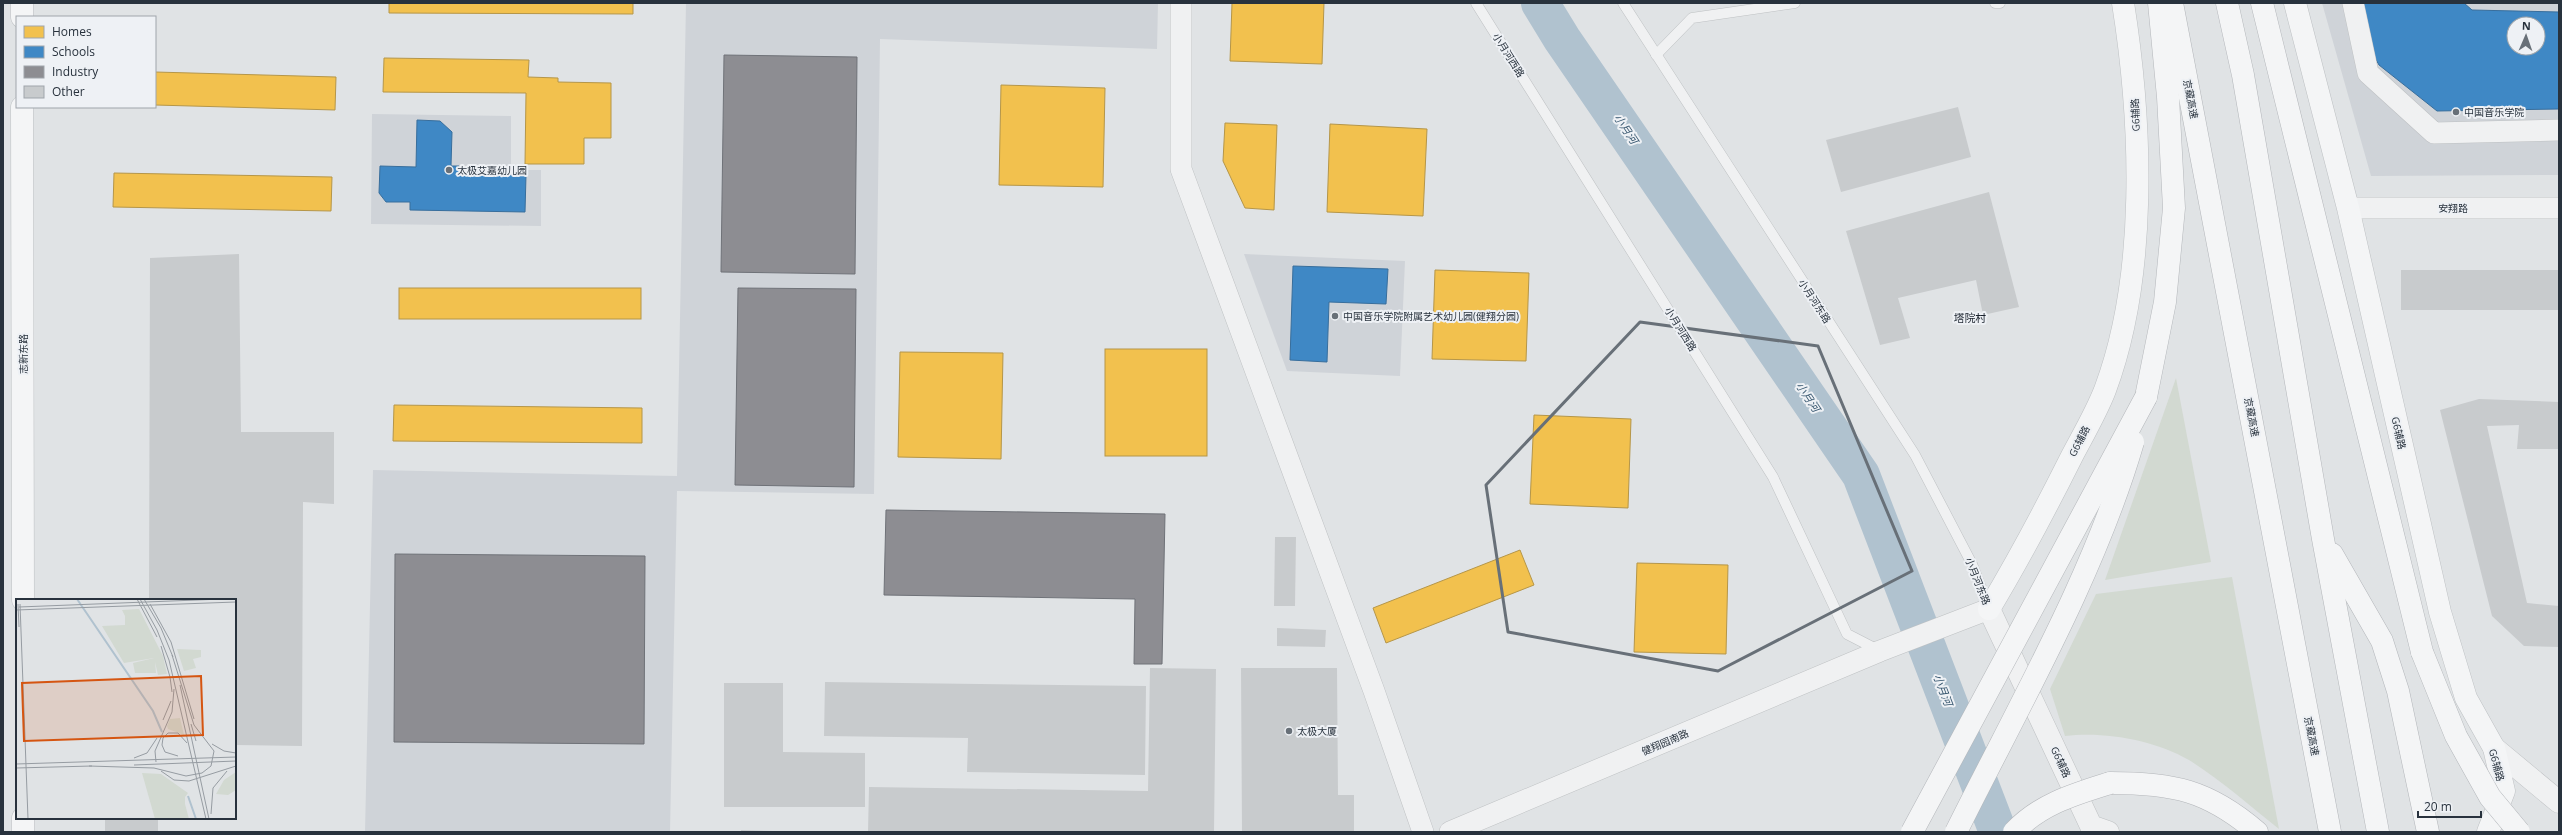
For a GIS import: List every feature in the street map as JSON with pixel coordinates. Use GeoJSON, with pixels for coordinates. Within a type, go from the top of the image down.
{"type":"FeatureCollection","features":[{"type":"Feature","properties":{"kind":"main road"},"geometry":{"type":"LineString","coordinates":[[22,3],[22,16]]}},
{"type":"Feature","properties":{"kind":"main road","name":"G6辅路"},"geometry":{"type":"LineString","coordinates":[[1989,609],[2024,552],[2105,391],[2130,302],[2138,174],[2133,64],[2123,3]]}},
{"type":"Feature","properties":{"kind":"main road"},"geometry":{"type":"LineString","coordinates":[[1956,832],[2077,588],[2119,489],[2146,396],[2165,302],[2174,208],[2168,97],[2160,3]]}},
{"type":"Feature","properties":{"kind":"main road","name":"京藏高速"},"geometry":{"type":"LineString","coordinates":[[2172,3],[2330,832]]}},
{"type":"Feature","properties":{"kind":"main road"},"geometry":{"type":"LineString","coordinates":[[2227,3],[2243,76],[2323,539],[2378,832]]}},
{"type":"Feature","properties":{"kind":"main road"},"geometry":{"type":"LineString","coordinates":[[2262,3],[2422,652],[2456,736],[2490,797],[2519,832]]}},
{"type":"Feature","properties":{"kind":"main road","name":"G6辅路"},"geometry":{"type":"LineString","coordinates":[[2294,3],[2348,208],[2440,612],[2466,698],[2494,748],[2504,791],[2488,832]]}},
{"type":"Feature","properties":{"kind":"main road","name":"志新东路"},"geometry":{"type":"LineString","coordinates":[[22,108],[23,599]]}},
{"type":"Feature","properties":{"kind":"main road"},"geometry":{"type":"LineString","coordinates":[[1912,832],[2146,396]]}},
{"type":"Feature","properties":{"kind":"main road"},"geometry":{"type":"LineString","coordinates":[[2323,539],[2382,641],[2398,692],[2428,832]]}},
{"type":"Feature","properties":{"kind":"main road"},"geometry":{"type":"LineString","coordinates":[[2014,832],[2022,824],[2059,799],[2110,783],[2154,783],[2197,793],[2236,814],[2257,832]]}},
{"type":"Feature","properties":{"kind":"main road"},"geometry":{"type":"LineString","coordinates":[[23,819],[23,832]]}},
{"type":"Feature","properties":{"kind":"street"},"geometry":{"type":"LineString","coordinates":[[1181,3],[1181,169],[1371,684],[1423,832]]}},
{"type":"Feature","properties":{"kind":"street"},"geometry":{"type":"LineString","coordinates":[[2353,3],[2368,73],[2434,133],[2559,130]]}},
{"type":"Feature","properties":{"kind":"street","name":"安翔路"},"geometry":{"type":"LineString","coordinates":[[2348,208],[2559,208]]}},
{"type":"Feature","properties":{"kind":"street","name":"健翔园南路"},"geometry":{"type":"LineString","coordinates":[[1450,832],[1880,651],[1989,609]]}},
{"type":"Feature","properties":{"kind":"street","name":"G6辅路"},"geometry":{"type":"LineString","coordinates":[[1989,609],[2097,830]]}},
{"type":"Feature","properties":{"kind":"street"},"geometry":{"type":"LineString","coordinates":[[2494,748],[2559,802]]}},
{"type":"Feature","properties":{"kind":"lane","name":"小月河西路"},"geometry":{"type":"LineString","coordinates":[[1476,3],[1773,477],[1847,634],[1880,651]]}},
{"type":"Feature","properties":{"kind":"lane","name":"小月河东路"},"geometry":{"type":"LineString","coordinates":[[1623,3],[1915,455],[1972,564],[1989,609]]}},
{"type":"Feature","properties":{"kind":"lane"},"geometry":{"type":"LineString","coordinates":[[1656,55],[1692,18],[1795,3]]}},
{"type":"Feature","properties":{"kind":"lane"},"geometry":{"type":"LineString","coordinates":[[1995,3],[2000,3]]}},
{"type":"Feature","properties":{"kind":"highlighted area"},"geometry":{"type":"Polygon","coordinates":[[[1640,322],[1818,346],[1912,571],[1718,671],[1508,632],[1486,485],[1640,322]]]}},
{"type":"Feature","properties":{"kind":"shaded area"},"geometry":{"type":"Polygon","coordinates":[[[686,3],[1158,3],[1157,49],[880,39],[874,494],[677,491],[670,832],[365,832],[373,470],[677,476],[686,3]]]}},
{"type":"Feature","properties":{"kind":"shaded area","name":"中国音乐学院"},"geometry":{"type":"Polygon","coordinates":[[[2322,3],[2559,3],[2559,175],[2371,176],[2322,3]]]}},
{"type":"Feature","properties":{"kind":"shaded area","name":"太极艾嘉幼儿园"},"geometry":{"type":"Polygon","coordinates":[[[372,114],[511,116],[511,170],[541,170],[541,226],[371,224],[372,114]]]}},
{"type":"Feature","properties":{"kind":"shaded area","name":"中国音乐学院附属艺术幼儿园(健翔分园)"},"geometry":{"type":"Polygon","coordinates":[[[1244,254],[1405,261],[1400,376],[1287,371],[1244,254]]]}},
{"type":"Feature","properties":{"kind":"shaded area"},"geometry":{"type":"Polygon","coordinates":[[[2176,378],[2211,562],[2105,580],[2176,378]]]}},
{"type":"Feature","properties":{"kind":"shaded area"},"geometry":{"type":"Polygon","coordinates":[[[2232,577],[2279,829],[2212,776],[2176,753],[2145,742],[2112,736],[2065,736],[2050,689],[2096,594],[2232,577]]]}},
{"type":"Feature","properties":{"kind":"building: Homes"},"geometry":{"type":"Polygon","coordinates":[[[389,3],[633,3],[633,14],[389,13],[389,3]]]}},
{"type":"Feature","properties":{"kind":"building: Homes"},"geometry":{"type":"Polygon","coordinates":[[[1232,3],[1324,3],[1322,64],[1230,61],[1232,3]]]}},
{"type":"Feature","properties":{"kind":"building: Homes"},"geometry":{"type":"Polygon","coordinates":[[[384,58],[529,60],[528,77],[558,78],[558,82],[611,83],[611,138],[584,138],[584,164],[525,164],[526,93],[383,92],[384,58]]]}},
{"type":"Feature","properties":{"kind":"building: Homes"},"geometry":{"type":"Polygon","coordinates":[[[156,72],[336,77],[335,110],[156,105],[156,72]]]}},
{"type":"Feature","properties":{"kind":"building: Homes"},"geometry":{"type":"Polygon","coordinates":[[[1001,85],[1105,88],[1103,187],[999,185],[1001,85]]]}},
{"type":"Feature","properties":{"kind":"building: Homes"},"geometry":{"type":"Polygon","coordinates":[[[1225,123],[1277,125],[1274,210],[1245,208],[1223,161],[1225,123]]]}},
{"type":"Feature","properties":{"kind":"building: Homes"},"geometry":{"type":"Polygon","coordinates":[[[1330,124],[1427,129],[1423,216],[1327,212],[1330,124]]]}},
{"type":"Feature","properties":{"kind":"building: Homes"},"geometry":{"type":"Polygon","coordinates":[[[114,173],[332,177],[331,211],[113,207],[114,173]]]}},
{"type":"Feature","properties":{"kind":"building: Homes"},"geometry":{"type":"Polygon","coordinates":[[[1435,270],[1529,273],[1526,361],[1432,359],[1435,270]]]}},
{"type":"Feature","properties":{"kind":"building: Homes"},"geometry":{"type":"Polygon","coordinates":[[[399,288],[641,288],[641,319],[399,319],[399,288]]]}},
{"type":"Feature","properties":{"kind":"building: Homes"},"geometry":{"type":"Polygon","coordinates":[[[1105,349],[1207,349],[1207,456],[1105,456],[1105,349]]]}},
{"type":"Feature","properties":{"kind":"building: Homes"},"geometry":{"type":"Polygon","coordinates":[[[900,352],[1003,353],[1001,459],[898,457],[900,352]]]}},
{"type":"Feature","properties":{"kind":"building: Homes"},"geometry":{"type":"Polygon","coordinates":[[[394,405],[642,408],[642,443],[393,441],[394,405]]]}},
{"type":"Feature","properties":{"kind":"building: Homes"},"geometry":{"type":"Polygon","coordinates":[[[1534,415],[1631,419],[1628,508],[1530,504],[1534,415]]]}},
{"type":"Feature","properties":{"kind":"building: Homes"},"geometry":{"type":"Polygon","coordinates":[[[1520,550],[1534,585],[1386,643],[1373,608],[1520,550]]]}},
{"type":"Feature","properties":{"kind":"building: Homes"},"geometry":{"type":"Polygon","coordinates":[[[1637,563],[1728,565],[1726,654],[1634,652],[1637,563]]]}},
{"type":"Feature","properties":{"kind":"building: Schools"},"geometry":{"type":"Polygon","coordinates":[[[2363,3],[2464,3],[2472,10],[2559,12],[2559,109],[2437,111],[2379,65],[2374,56],[2363,3]]]}},
{"type":"Feature","properties":{"kind":"building: Schools"},"geometry":{"type":"Polygon","coordinates":[[[417,120],[440,121],[452,132],[451,166],[459,166],[459,175],[526,175],[525,212],[410,210],[410,202],[386,202],[379,193],[380,166],[416,167],[417,120]]]}},
{"type":"Feature","properties":{"kind":"building: Schools"},"geometry":{"type":"Polygon","coordinates":[[[1293,266],[1388,269],[1386,304],[1329,302],[1327,362],[1290,360],[1293,266]]]}},
{"type":"Feature","properties":{"kind":"building: Industry"},"geometry":{"type":"Polygon","coordinates":[[[724,55],[857,57],[855,274],[721,272],[724,55]]]}},
{"type":"Feature","properties":{"kind":"building: Industry"},"geometry":{"type":"Polygon","coordinates":[[[738,288],[856,289],[854,487],[735,485],[738,288]]]}},
{"type":"Feature","properties":{"kind":"building: Industry"},"geometry":{"type":"Polygon","coordinates":[[[886,510],[1165,514],[1162,664],[1134,664],[1135,599],[884,595],[886,510]]]}},
{"type":"Feature","properties":{"kind":"building: Industry"},"geometry":{"type":"Polygon","coordinates":[[[395,554],[645,556],[644,744],[394,742],[395,554]]]}},
{"type":"Feature","properties":{"kind":"building: Other"},"geometry":{"type":"Polygon","coordinates":[[[1958,107],[1971,157],[1841,192],[1826,140],[1958,107]]]}},
{"type":"Feature","properties":{"kind":"building: Other"},"geometry":{"type":"Polygon","coordinates":[[[1989,192],[2019,307],[1983,315],[1976,280],[1898,298],[1910,338],[1880,345],[1846,231],[1989,192]]]}},
{"type":"Feature","properties":{"kind":"building: Other"},"geometry":{"type":"Polygon","coordinates":[[[239,254],[241,432],[334,432],[334,504],[303,502],[302,746],[236,745],[236,599],[149,599],[150,258],[239,254]]]}},
{"type":"Feature","properties":{"kind":"building: Other"},"geometry":{"type":"Polygon","coordinates":[[[2401,270],[2559,270],[2559,310],[2401,310],[2401,270]]]}},
{"type":"Feature","properties":{"kind":"building: Other"},"geometry":{"type":"Polygon","coordinates":[[[2479,399],[2559,402],[2559,449],[2517,449],[2519,425],[2487,426],[2527,603],[2559,606],[2559,647],[2524,646],[2492,616],[2440,410],[2479,399]]]}},
{"type":"Feature","properties":{"kind":"building: Other"},"geometry":{"type":"Polygon","coordinates":[[[1275,537],[1296,537],[1295,606],[1274,606],[1275,537]]]}},
{"type":"Feature","properties":{"kind":"building: Other"},"geometry":{"type":"Polygon","coordinates":[[[1277,628],[1326,630],[1325,647],[1277,646],[1277,628]]]}},
{"type":"Feature","properties":{"kind":"building: Other"},"geometry":{"type":"Polygon","coordinates":[[[1150,668],[1216,669],[1214,832],[868,832],[869,787],[1148,791],[1150,668]]]}},
{"type":"Feature","properties":{"kind":"building: Other","name":"太极大厦"},"geometry":{"type":"Polygon","coordinates":[[[1241,668],[1337,668],[1338,795],[1354,795],[1354,832],[1242,832],[1241,668]]]}},
{"type":"Feature","properties":{"kind":"building: Other"},"geometry":{"type":"Polygon","coordinates":[[[825,682],[1146,686],[1145,775],[967,772],[968,738],[824,736],[825,682]]]}},
{"type":"Feature","properties":{"kind":"building: Other"},"geometry":{"type":"Polygon","coordinates":[[[724,683],[783,683],[783,752],[865,753],[865,807],[724,807],[724,683]]]}},
{"type":"Feature","properties":{"kind":"building: Other"},"geometry":{"type":"Polygon","coordinates":[[[105,819],[158,819],[158,832],[105,832],[105,819]]]}},
{"type":"Feature","properties":{"kind":"building: Other"},"geometry":{"type":"Polygon","coordinates":[[[741,830],[773,831],[773,832],[741,832],[741,830]]]}},
{"type":"Feature","properties":{"kind":"waterway","name":"小月河"},"geometry":{"type":"LineString","coordinates":[[1540,3],[1562,39],[1861,475],[1998,832]]}},
{"type":"Feature","properties":{"kind":"place","name":"中国音乐学院"},"geometry":{"type":"Point","coordinates":[2456,112]}},
{"type":"Feature","properties":{"kind":"place","name":"太极艾嘉幼儿园"},"geometry":{"type":"Point","coordinates":[449,170]}},
{"type":"Feature","properties":{"kind":"place","name":"中国音乐学院附属艺术幼儿园(健翔分园)"},"geometry":{"type":"Point","coordinates":[1335,316]}},
{"type":"Feature","properties":{"kind":"place","name":"太极大厦"},"geometry":{"type":"Point","coordinates":[1289,731]}},
{"type":"Feature","properties":{"kind":"district","name":"塔院村"},"geometry":{"type":"Point","coordinates":[1970,318]}}]}
